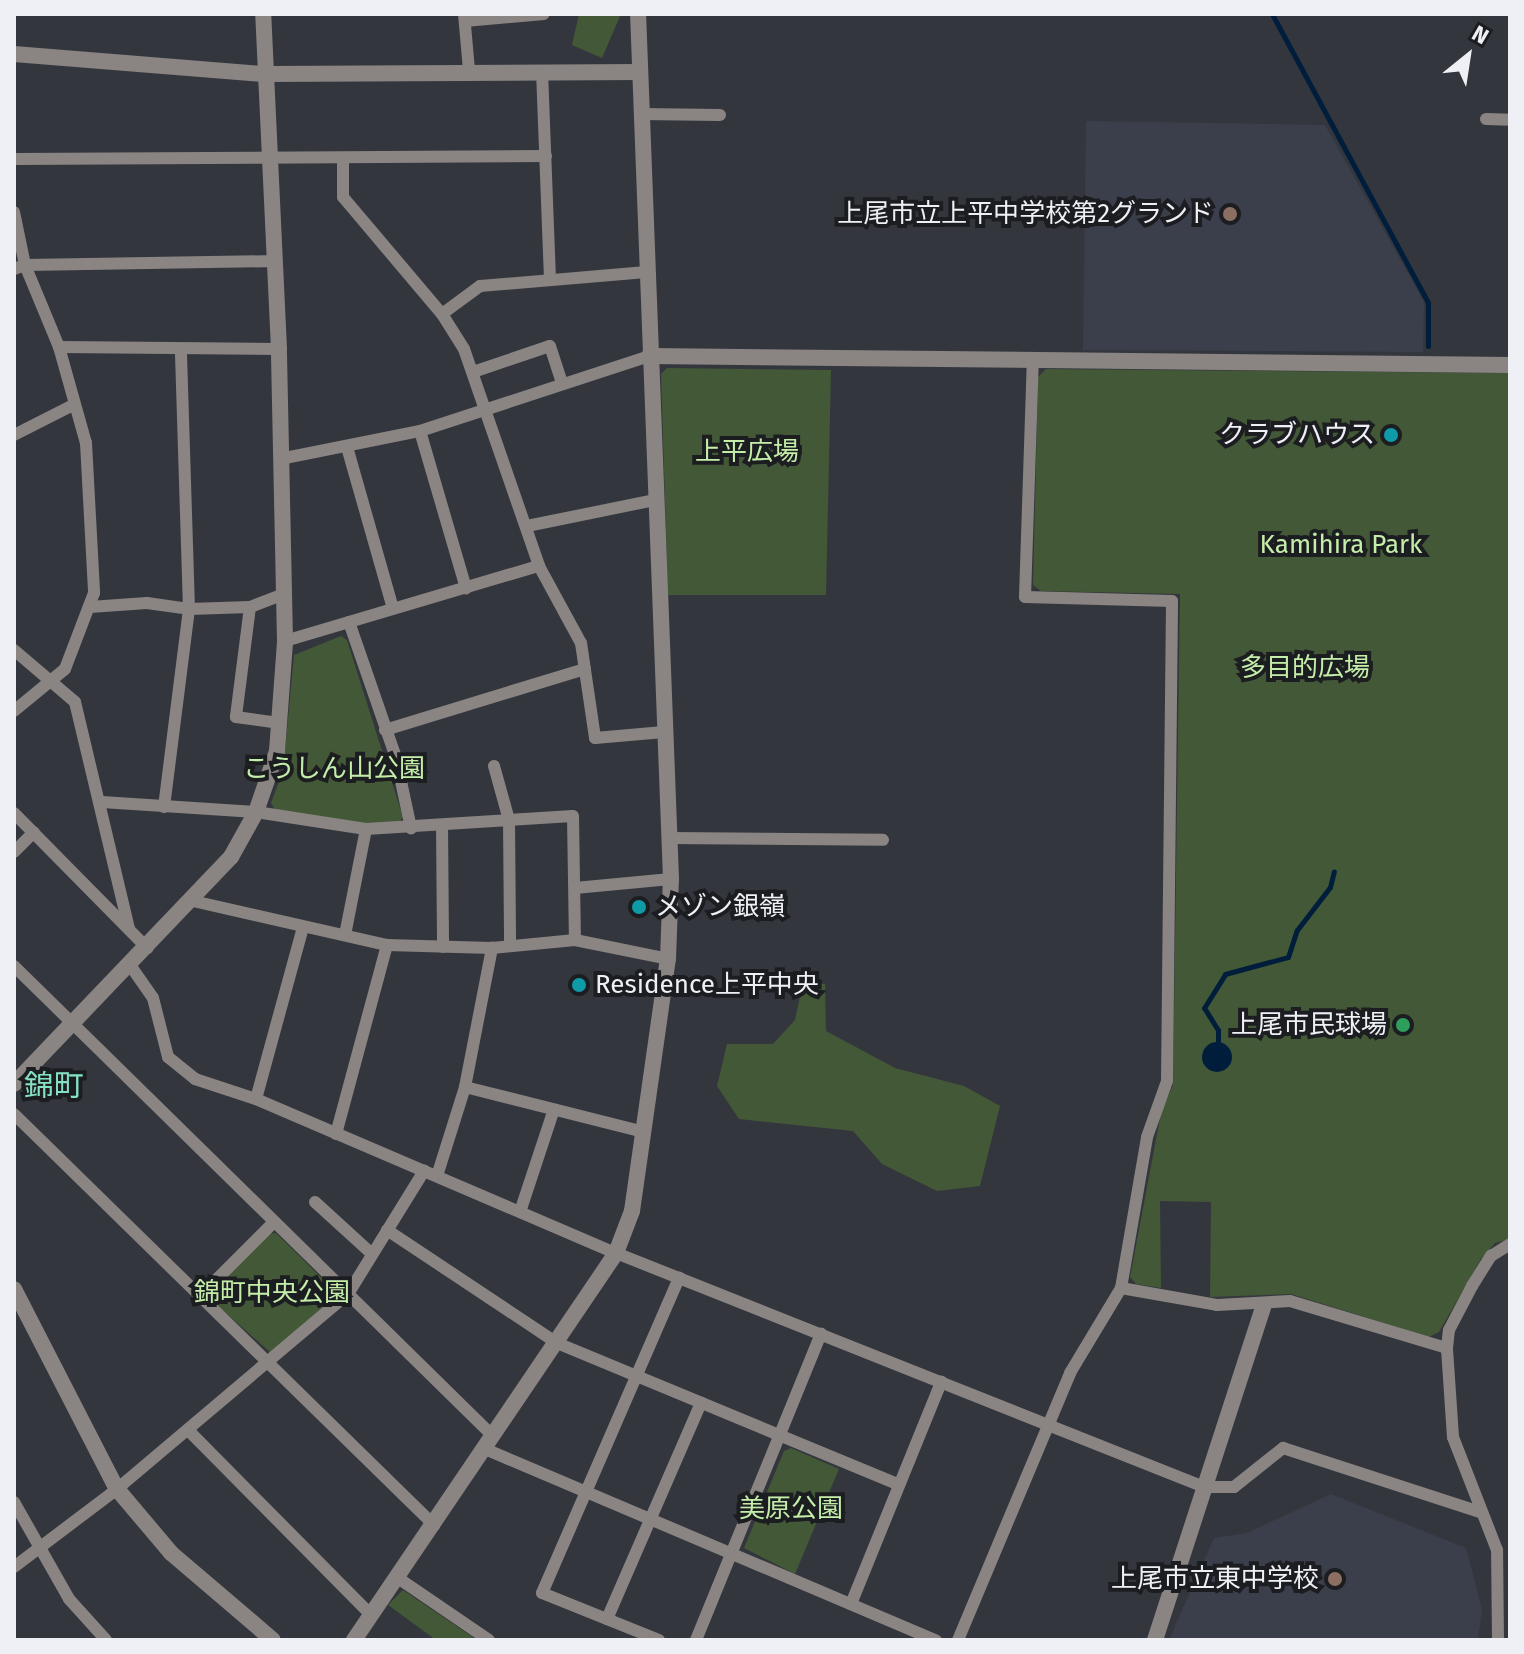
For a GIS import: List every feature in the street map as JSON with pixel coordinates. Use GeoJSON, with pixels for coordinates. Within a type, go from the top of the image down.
{"type":"FeatureCollection","features":[{"type":"Feature","properties":{"kind":"street"},"geometry":{"type":"LineString","coordinates":[[14,1084],[193,901],[231,857],[256,812],[277,751],[285,641],[276,261],[268,159],[263,14]]}},
{"type":"Feature","properties":{"kind":"street"},"geometry":{"type":"LineString","coordinates":[[469,70],[464,18],[544,14]]}},
{"type":"Feature","properties":{"kind":"street"},"geometry":{"type":"LineString","coordinates":[[354,1640],[616,1253],[632,1211],[668,959],[671,879],[638,14]]}},
{"type":"Feature","properties":{"kind":"street"},"geometry":{"type":"LineString","coordinates":[[14,54],[265,74],[469,70],[639,72]]}},
{"type":"Feature","properties":{"kind":"street"},"geometry":{"type":"LineString","coordinates":[[542,71],[550,277]]}},
{"type":"Feature","properties":{"kind":"street"},"geometry":{"type":"LineString","coordinates":[[640,114],[720,115]]}},
{"type":"Feature","properties":{"kind":"street"},"geometry":{"type":"LineString","coordinates":[[1486,119],[1510,120]]}},
{"type":"Feature","properties":{"kind":"street"},"geometry":{"type":"LineString","coordinates":[[14,159],[343,160],[546,156]]}},
{"type":"Feature","properties":{"kind":"street"},"geometry":{"type":"LineString","coordinates":[[343,160],[343,197],[442,314],[473,372],[539,566],[581,643],[595,738],[664,732]]}},
{"type":"Feature","properties":{"kind":"street"},"geometry":{"type":"LineString","coordinates":[[14,212],[19,267],[59,347],[86,443],[94,593],[75,654],[65,669],[49,678],[14,711]]}},
{"type":"Feature","properties":{"kind":"street"},"geometry":{"type":"LineString","coordinates":[[19,267],[276,261]]}},
{"type":"Feature","properties":{"kind":"street"},"geometry":{"type":"LineString","coordinates":[[442,314],[480,286],[550,277],[646,272]]}},
{"type":"Feature","properties":{"kind":"street"},"geometry":{"type":"LineString","coordinates":[[473,372],[550,346],[562,382]]}},
{"type":"Feature","properties":{"kind":"street"},"geometry":{"type":"LineString","coordinates":[[59,347],[279,349]]}},
{"type":"Feature","properties":{"kind":"street"},"geometry":{"type":"LineString","coordinates":[[164,807],[189,609],[181,349]]}},
{"type":"Feature","properties":{"kind":"street"},"geometry":{"type":"LineString","coordinates":[[280,459],[420,431],[649,356],[1510,365]]}},
{"type":"Feature","properties":{"kind":"street"},"geometry":{"type":"LineString","coordinates":[[958,1640],[1070,1373],[1121,1288],[1147,1137],[1167,1081],[1172,601],[1025,597],[1033,361]]}},
{"type":"Feature","properties":{"kind":"street"},"geometry":{"type":"LineString","coordinates":[[14,435],[75,404]]}},
{"type":"Feature","properties":{"kind":"street"},"geometry":{"type":"LineString","coordinates":[[420,431],[466,588]]}},
{"type":"Feature","properties":{"kind":"street"},"geometry":{"type":"LineString","coordinates":[[347,447],[393,609]]}},
{"type":"Feature","properties":{"kind":"street"},"geometry":{"type":"LineString","coordinates":[[527,526],[655,500]]}},
{"type":"Feature","properties":{"kind":"street"},"geometry":{"type":"LineString","coordinates":[[285,641],[539,566]]}},
{"type":"Feature","properties":{"kind":"street"},"geometry":{"type":"LineString","coordinates":[[90,607],[147,603],[189,609],[250,607],[284,594]]}},
{"type":"Feature","properties":{"kind":"street"},"geometry":{"type":"LineString","coordinates":[[250,607],[236,717],[279,723]]}},
{"type":"Feature","properties":{"kind":"street"},"geometry":{"type":"LineString","coordinates":[[349,622],[385,730],[411,828]]}},
{"type":"Feature","properties":{"kind":"street"},"geometry":{"type":"LineString","coordinates":[[14,650],[75,702],[102,802],[129,929]]}},
{"type":"Feature","properties":{"kind":"street"},"geometry":{"type":"LineString","coordinates":[[385,730],[585,669]]}},
{"type":"Feature","properties":{"kind":"street"},"geometry":{"type":"LineString","coordinates":[[494,766],[509,820],[510,946]]}},
{"type":"Feature","properties":{"kind":"street"},"geometry":{"type":"LineString","coordinates":[[102,802],[256,812],[366,829],[573,816],[575,940]]}},
{"type":"Feature","properties":{"kind":"street"},"geometry":{"type":"LineString","coordinates":[[14,813],[147,948]]}},
{"type":"Feature","properties":{"kind":"street"},"geometry":{"type":"LineString","coordinates":[[442,825],[443,947]]}},
{"type":"Feature","properties":{"kind":"street"},"geometry":{"type":"LineString","coordinates":[[345,935],[366,829]]}},
{"type":"Feature","properties":{"kind":"street"},"geometry":{"type":"LineString","coordinates":[[14,852],[34,832]]}},
{"type":"Feature","properties":{"kind":"street"},"geometry":{"type":"LineString","coordinates":[[669,838],[883,840]]}},
{"type":"Feature","properties":{"kind":"street"},"geometry":{"type":"LineString","coordinates":[[575,888],[671,879]]}},
{"type":"Feature","properties":{"kind":"street"},"geometry":{"type":"LineString","coordinates":[[193,901],[387,945],[492,948],[575,940],[668,959]]}},
{"type":"Feature","properties":{"kind":"street"},"geometry":{"type":"LineString","coordinates":[[256,1099],[303,927]]}},
{"type":"Feature","properties":{"kind":"street"},"geometry":{"type":"LineString","coordinates":[[336,1134],[387,945]]}},
{"type":"Feature","properties":{"kind":"street"},"geometry":{"type":"LineString","coordinates":[[437,1176],[465,1087],[492,948]]}},
{"type":"Feature","properties":{"kind":"street"},"geometry":{"type":"LineString","coordinates":[[130,965],[153,998],[168,1057],[195,1079],[256,1099],[616,1253],[1204,1487],[1234,1487],[1283,1448],[1480,1512]]}},
{"type":"Feature","properties":{"kind":"street"},"geometry":{"type":"LineString","coordinates":[[14,966],[348,1294],[489,1442],[586,1491],[936,1640]]}},
{"type":"Feature","properties":{"kind":"street"},"geometry":{"type":"LineString","coordinates":[[465,1087],[644,1132]]}},
{"type":"Feature","properties":{"kind":"street"},"geometry":{"type":"LineString","coordinates":[[520,1212],[554,1109]]}},
{"type":"Feature","properties":{"kind":"street"},"geometry":{"type":"LineString","coordinates":[[14,1114],[434,1525]]}},
{"type":"Feature","properties":{"kind":"street"},"geometry":{"type":"LineString","coordinates":[[14,1567],[117,1489],[348,1294],[424,1171]]}},
{"type":"Feature","properties":{"kind":"street"},"geometry":{"type":"LineString","coordinates":[[315,1202],[372,1254]]}},
{"type":"Feature","properties":{"kind":"street"},"geometry":{"type":"LineString","coordinates":[[200,1296],[274,1222]]}},
{"type":"Feature","properties":{"kind":"street"},"geometry":{"type":"LineString","coordinates":[[387,1230],[557,1343],[899,1485]]}},
{"type":"Feature","properties":{"kind":"street"},"geometry":{"type":"LineString","coordinates":[[1498,1640],[1504,1608],[1497,1550],[1453,1437],[1447,1348],[1449,1330],[1472,1286],[1491,1256],[1510,1244]]}},
{"type":"Feature","properties":{"kind":"street"},"geometry":{"type":"LineString","coordinates":[[659,1640],[542,1593],[679,1278]]}},
{"type":"Feature","properties":{"kind":"street"},"geometry":{"type":"LineString","coordinates":[[1121,1288],[1217,1305],[1264,1305],[1290,1301],[1447,1348]]}},
{"type":"Feature","properties":{"kind":"street"},"geometry":{"type":"LineString","coordinates":[[14,1289],[117,1489],[171,1553],[273,1640]]}},
{"type":"Feature","properties":{"kind":"street"},"geometry":{"type":"LineString","coordinates":[[1155,1640],[1264,1305]]}},
{"type":"Feature","properties":{"kind":"street"},"geometry":{"type":"LineString","coordinates":[[697,1640],[821,1334]]}},
{"type":"Feature","properties":{"kind":"street"},"geometry":{"type":"LineString","coordinates":[[851,1604],[941,1382]]}},
{"type":"Feature","properties":{"kind":"street"},"geometry":{"type":"LineString","coordinates":[[607,1619],[701,1403]]}},
{"type":"Feature","properties":{"kind":"street"},"geometry":{"type":"LineString","coordinates":[[188,1430],[371,1615]]}},
{"type":"Feature","properties":{"kind":"street"},"geometry":{"type":"LineString","coordinates":[[14,1502],[69,1599],[106,1640]]}},
{"type":"Feature","properties":{"kind":"street"},"geometry":{"type":"LineString","coordinates":[[398,1578],[489,1640]]}},
{"type":"Feature","properties":{"kind":"shaded area","name":"上尾市立上平中学校第2グランド"},"geometry":{"type":"Polygon","coordinates":[[[1086,121],[1325,125],[1424,302],[1423,352],[1083,350],[1086,121]]]}},
{"type":"Feature","properties":{"kind":"shaded area","name":"上尾市立東中学校"},"geometry":{"type":"Polygon","coordinates":[[[1331,1494],[1466,1548],[1482,1609],[1478,1640],[1169,1640],[1214,1538],[1247,1533],[1331,1494]]]}},
{"type":"Feature","properties":{"kind":"green space"},"geometry":{"type":"Polygon","coordinates":[[[579,14],[621,14],[602,58],[572,45],[579,14]]]}},
{"type":"Feature","properties":{"kind":"green space","name":"上平広場"},"geometry":{"type":"Polygon","coordinates":[[[667,368],[831,370],[826,595],[668,595],[661,374],[667,368]]]}},
{"type":"Feature","properties":{"kind":"green space","name":"Kamihira Park"},"geometry":{"type":"Polygon","coordinates":[[[1046,369],[1510,373],[1510,1239],[1495,1243],[1481,1259],[1439,1332],[1429,1337],[1291,1294],[1210,1297],[1211,1202],[1160,1201],[1161,1288],[1136,1284],[1130,1277],[1161,1113],[1173,1085],[1180,594],[1041,591],[1033,585],[1038,377],[1046,369]]]}},
{"type":"Feature","properties":{"kind":"green space","name":"こうしん山公園"},"geometry":{"type":"Polygon","coordinates":[[[341,636],[347,640],[403,817],[398,824],[365,825],[275,810],[271,803],[283,771],[294,655],[341,636]]]}},
{"type":"Feature","properties":{"kind":"green space"},"geometry":{"type":"Polygon","coordinates":[[[803,982],[825,984],[826,1031],[895,1068],[964,1086],[1000,1106],[980,1186],[937,1191],[882,1164],[853,1131],[739,1119],[717,1086],[727,1044],[773,1044],[795,1020],[803,982]]]}},
{"type":"Feature","properties":{"kind":"green space","name":"錦町中央公園"},"geometry":{"type":"Polygon","coordinates":[[[276,1233],[336,1292],[336,1299],[271,1353],[207,1296],[268,1234],[276,1233]]]}},
{"type":"Feature","properties":{"kind":"green space","name":"美原公園"},"geometry":{"type":"Polygon","coordinates":[[[791,1448],[839,1469],[795,1574],[744,1548],[784,1451],[791,1448]]]}},
{"type":"Feature","properties":{"kind":"green space"},"geometry":{"type":"Polygon","coordinates":[[[403,1590],[477,1640],[436,1640],[388,1605],[403,1590]]]}},
{"type":"Feature","properties":{"kind":"water"},"geometry":{"type":"Polygon","coordinates":[[[1217,1042],[1228,1046],[1232,1057],[1228,1068],[1217,1072],[1206,1068],[1202,1057],[1206,1046],[1217,1042]]]}},
{"type":"Feature","properties":{"kind":"waterway"},"geometry":{"type":"LineString","coordinates":[[1272,14],[1428,303],[1428,346]]}},
{"type":"Feature","properties":{"kind":"waterway"},"geometry":{"type":"LineString","coordinates":[[1218,1042],[1218,1030],[1204,1008],[1225,974],[1288,957],[1297,930],[1330,887],[1334,871]]}},
{"type":"Feature","properties":{"kind":"place","name":"上尾市立上平中学校第2グランド"},"geometry":{"type":"Point","coordinates":[1230,214]}},
{"type":"Feature","properties":{"kind":"place","name":"クラブハウス"},"geometry":{"type":"Point","coordinates":[1391,435]}},
{"type":"Feature","properties":{"kind":"place","name":"メゾン銀嶺"},"geometry":{"type":"Point","coordinates":[639,907]}},
{"type":"Feature","properties":{"kind":"place","name":"Residence上平中央"},"geometry":{"type":"Point","coordinates":[579,985]}},
{"type":"Feature","properties":{"kind":"place","name":"上尾市民球場"},"geometry":{"type":"Point","coordinates":[1403,1025]}},
{"type":"Feature","properties":{"kind":"place","name":"上尾市立東中学校"},"geometry":{"type":"Point","coordinates":[1335,1579]}},
{"type":"Feature","properties":{"kind":"district","name":"錦町"},"geometry":{"type":"Point","coordinates":[54,1086]}},
{"type":"Feature","properties":{"kind":"park label","name":"多目的広場"},"geometry":{"type":"Point","coordinates":[1305,668]}}]}
